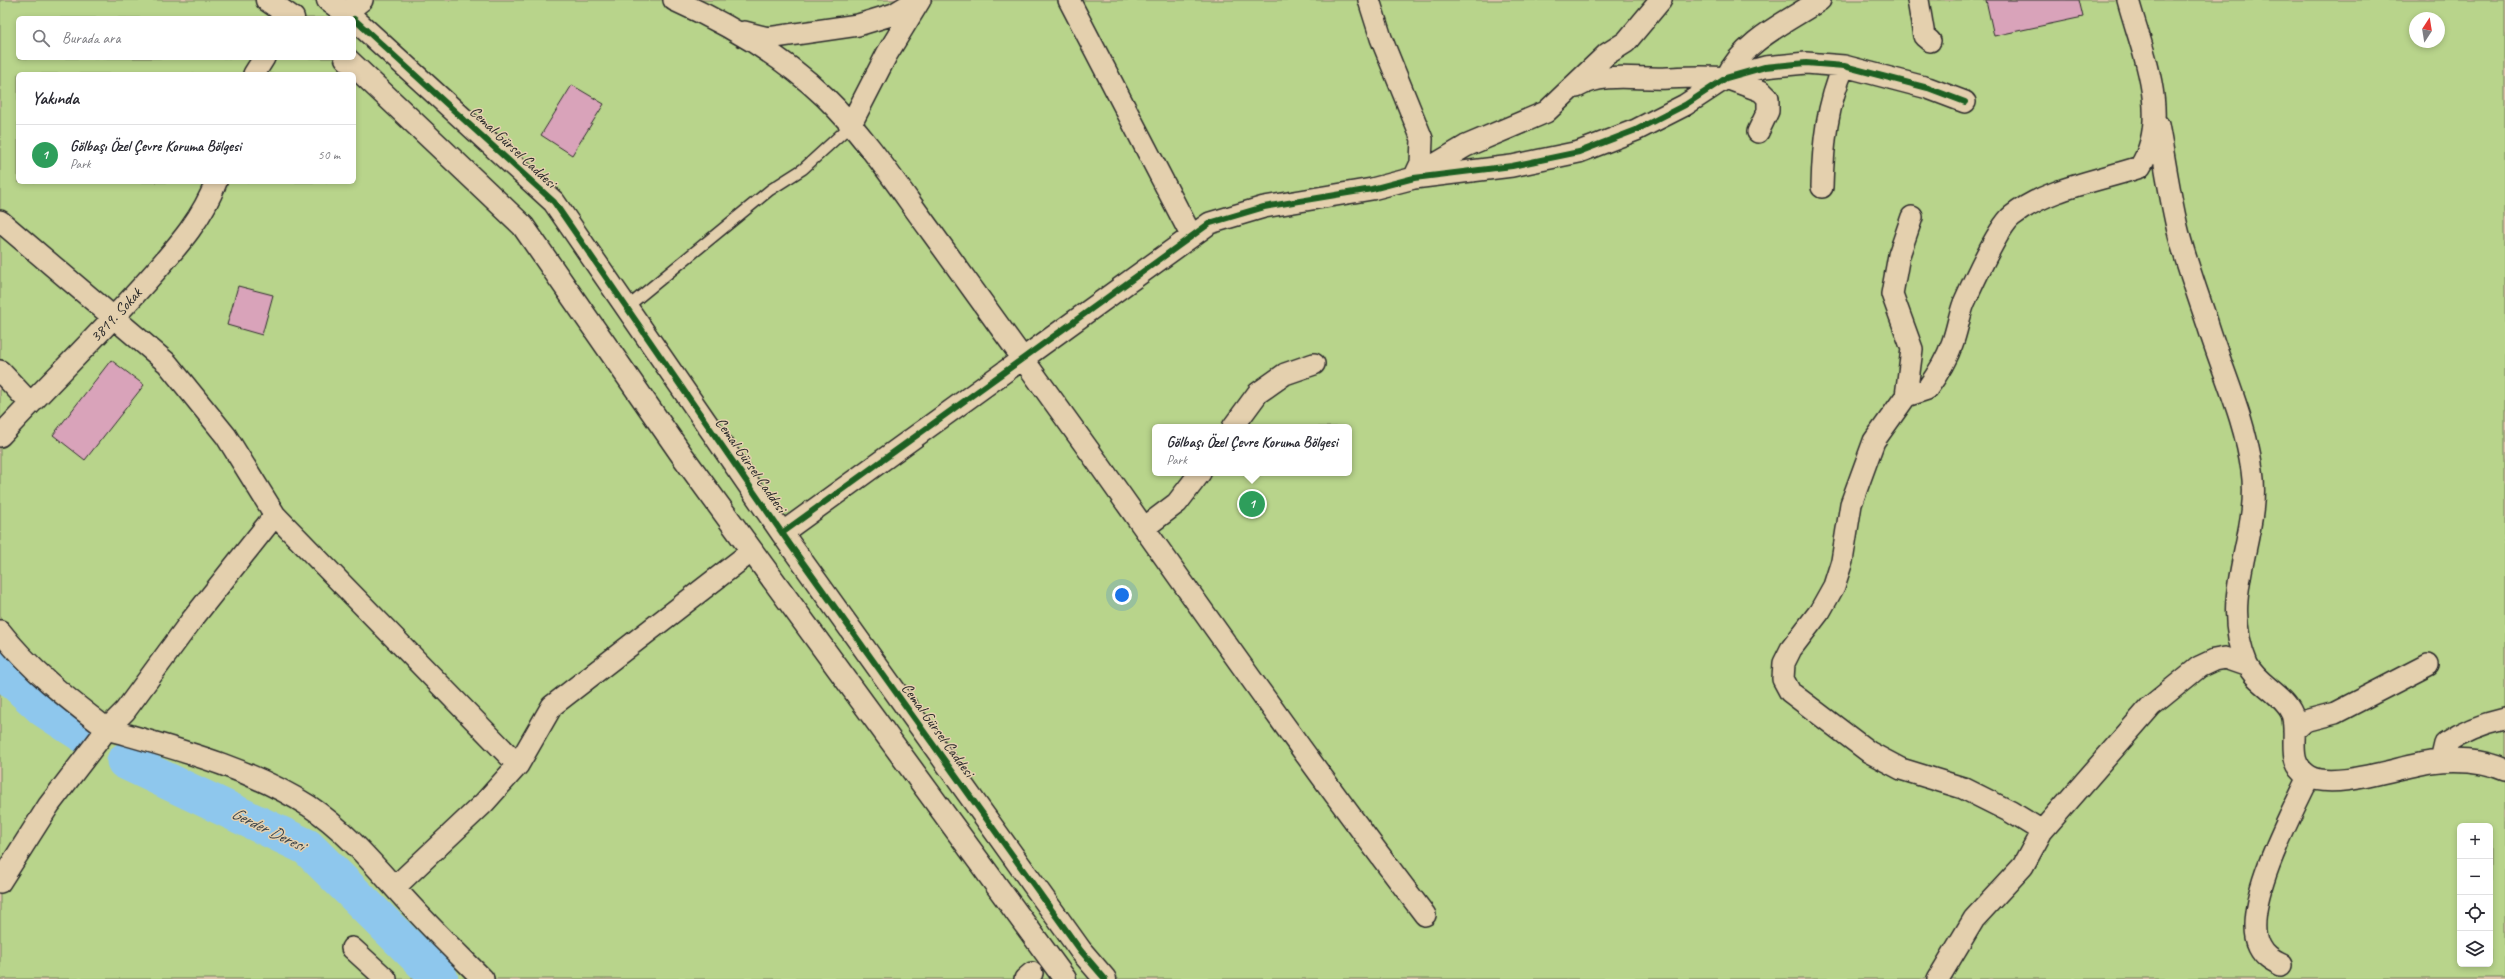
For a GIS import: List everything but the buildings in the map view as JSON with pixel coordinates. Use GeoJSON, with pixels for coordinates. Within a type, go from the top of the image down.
{"type":"FeatureCollection","features":[{"type":"Feature","properties":{"kind":"street"},"geometry":{"type":"LineString","coordinates":[[267,0],[289,16]]}},
{"type":"Feature","properties":{"kind":"street","name":"Cemal Gürsel Caddesi"},"geometry":{"type":"LineString","coordinates":[[328,0],[354,12],[554,202],[782,533],[1081,951],[1105,979]]}},
{"type":"Feature","properties":{"kind":"street"},"geometry":{"type":"LineString","coordinates":[[674,0],[736,30],[789,67],[825,97],[850,126],[894,181],[1023,357],[1336,799],[1425,915]]}},
{"type":"Feature","properties":{"kind":"street"},"geometry":{"type":"LineString","coordinates":[[736,30],[768,38],[858,25],[894,14],[917,0]]}},
{"type":"Feature","properties":{"kind":"street"},"geometry":{"type":"LineString","coordinates":[[850,126],[887,54],[920,0]]}},
{"type":"Feature","properties":{"kind":"street"},"geometry":{"type":"LineString","coordinates":[[1069,0],[1191,235]]}},
{"type":"Feature","properties":{"kind":"street"},"geometry":{"type":"LineString","coordinates":[[1369,0],[1381,38],[1422,139],[1421,163],[1414,178]]}},
{"type":"Feature","properties":{"kind":"street"},"geometry":{"type":"LineString","coordinates":[[1414,178],[1466,146],[1546,112],[1607,54],[1626,42],[1661,0]]}},
{"type":"Feature","properties":{"kind":"street"},"geometry":{"type":"LineString","coordinates":[[1726,78],[1733,62],[1744,51],[1820,0]]}},
{"type":"Feature","properties":{"kind":"street"},"geometry":{"type":"LineString","coordinates":[[1918,0],[1924,36],[1930,41]]}},
{"type":"Feature","properties":{"kind":"street"},"geometry":{"type":"LineString","coordinates":[[2128,0],[2152,91],[2179,235],[2212,336],[2237,404],[2252,471],[2252,514],[2236,595],[2239,634],[2248,666],[2291,713],[2294,731],[2293,753],[2298,768],[2309,777],[2323,781],[2349,779],[2441,761],[2478,761],[2505,770]]}},
{"type":"Feature","properties":{"kind":"street"},"geometry":{"type":"LineString","coordinates":[[255,72],[263,60]]}},
{"type":"Feature","properties":{"kind":"street"},"geometry":{"type":"LineString","coordinates":[[348,60],[523,226],[752,551],[1065,979]]}},
{"type":"Feature","properties":{"kind":"street"},"geometry":{"type":"LineString","coordinates":[[782,533],[1191,235],[1210,223],[1264,207],[1372,189],[1414,178],[1512,166],[1579,152],[1636,130],[1685,105],[1726,78],[1765,67],[1806,63],[1844,66],[1928,88],[1965,102]]}},
{"type":"Feature","properties":{"kind":"street"},"geometry":{"type":"LineString","coordinates":[[1822,187],[1824,137],[1836,85],[1844,66]]}},
{"type":"Feature","properties":{"kind":"street"},"geometry":{"type":"LineString","coordinates":[[1567,93],[1584,83],[1599,78],[1668,78],[1691,75],[1726,78],[1761,91],[1768,98],[1768,111],[1758,132]]}},
{"type":"Feature","properties":{"kind":"street"},"geometry":{"type":"LineString","coordinates":[[1906,396],[1927,389],[1943,365],[1952,344],[1964,304],[1994,243],[2011,216],[2031,204],[2083,183],[2140,167],[2149,152],[2154,132],[2152,91]]}},
{"type":"Feature","properties":{"kind":"street","name":"3819. Sokak"},"geometry":{"type":"LineString","coordinates":[[0,436],[30,403],[114,318],[195,225],[208,202],[215,184]]}},
{"type":"Feature","properties":{"kind":"street"},"geometry":{"type":"LineString","coordinates":[[1912,217],[1900,256],[1892,294],[1912,349],[1906,396],[1874,441],[1851,504],[1842,561],[1834,586],[1820,611],[1791,649],[1784,663],[1783,679],[1790,692],[1806,706],[1869,752],[1900,769],[1963,788],[2012,812],[2042,831]]}},
{"type":"Feature","properties":{"kind":"street"},"geometry":{"type":"LineString","coordinates":[[0,221],[167,363],[226,436],[275,515],[518,765]]}},
{"type":"Feature","properties":{"kind":"street"},"geometry":{"type":"LineString","coordinates":[[1235,424],[1258,393],[1285,374],[1314,364]]}},
{"type":"Feature","properties":{"kind":"street"},"geometry":{"type":"LineString","coordinates":[[0,371],[30,403]]}},
{"type":"Feature","properties":{"kind":"street"},"geometry":{"type":"LineString","coordinates":[[1144,528],[1177,503],[1198,476]]}},
{"type":"Feature","properties":{"kind":"street"},"geometry":{"type":"LineString","coordinates":[[0,882],[49,806],[106,729],[125,712],[191,621],[275,515]]}},
{"type":"Feature","properties":{"kind":"street"},"geometry":{"type":"LineString","coordinates":[[395,887],[484,803],[518,765],[552,706],[752,551]]}},
{"type":"Feature","properties":{"kind":"street"},"geometry":{"type":"LineString","coordinates":[[0,631],[15,651],[53,686],[106,729],[228,766],[280,788],[334,825],[483,979]]}},
{"type":"Feature","properties":{"kind":"street"},"geometry":{"type":"LineString","coordinates":[[1938,979],[1974,919],[2023,866],[2042,831],[2151,706],[2171,688],[2199,667],[2214,660],[2225,658],[2248,666]]}},
{"type":"Feature","properties":{"kind":"street"},"geometry":{"type":"LineString","coordinates":[[2294,731],[2305,721],[2335,713],[2428,665]]}},
{"type":"Feature","properties":{"kind":"street"},"geometry":{"type":"LineString","coordinates":[[2441,761],[2445,744],[2458,735],[2472,728],[2505,719]]}},
{"type":"Feature","properties":{"kind":"street"},"geometry":{"type":"LineString","coordinates":[[2281,965],[2266,957],[2258,944],[2255,924],[2258,898],[2280,838],[2309,777]]}},
{"type":"Feature","properties":{"kind":"street"},"geometry":{"type":"LineString","coordinates":[[352,948],[386,979]]}},
{"type":"Feature","properties":{"kind":"lane"},"geometry":{"type":"LineString","coordinates":[[626,308],[765,194],[803,169],[850,126]]}},
{"type":"Feature","properties":{"kind":"green space"},"geometry":{"type":"Polygon","coordinates":[[[0,0],[2505,0],[2505,979],[0,979],[0,0]]]}},
{"type":"Feature","properties":{"kind":"waterway","name":"Gerder Deresi"},"geometry":{"type":"LineString","coordinates":[[0,668],[44,709],[87,737]]}},
{"type":"Feature","properties":{"kind":"waterway","name":"Gerder Deresi"},"geometry":{"type":"LineString","coordinates":[[125,761],[307,847],[440,979]]}},
{"type":"Feature","properties":{"kind":"cycle path"},"geometry":{"type":"LineString","coordinates":[[356,21],[554,202],[791,546],[1081,951],[1105,979]]}},
{"type":"Feature","properties":{"kind":"cycle path"},"geometry":{"type":"LineString","coordinates":[[782,533],[1210,223],[1264,207],[1372,189],[1414,178],[1512,166],[1579,152],[1636,130],[1685,105],[1726,78],[1765,67],[1806,63],[1844,66],[1928,88],[1965,102]]}},
{"type":"Feature","properties":{"kind":"place","name":"Gölbaşı Özel Çevre Koruma Bölgesi"},"geometry":{"type":"Point","coordinates":[1252,504]}}]}
